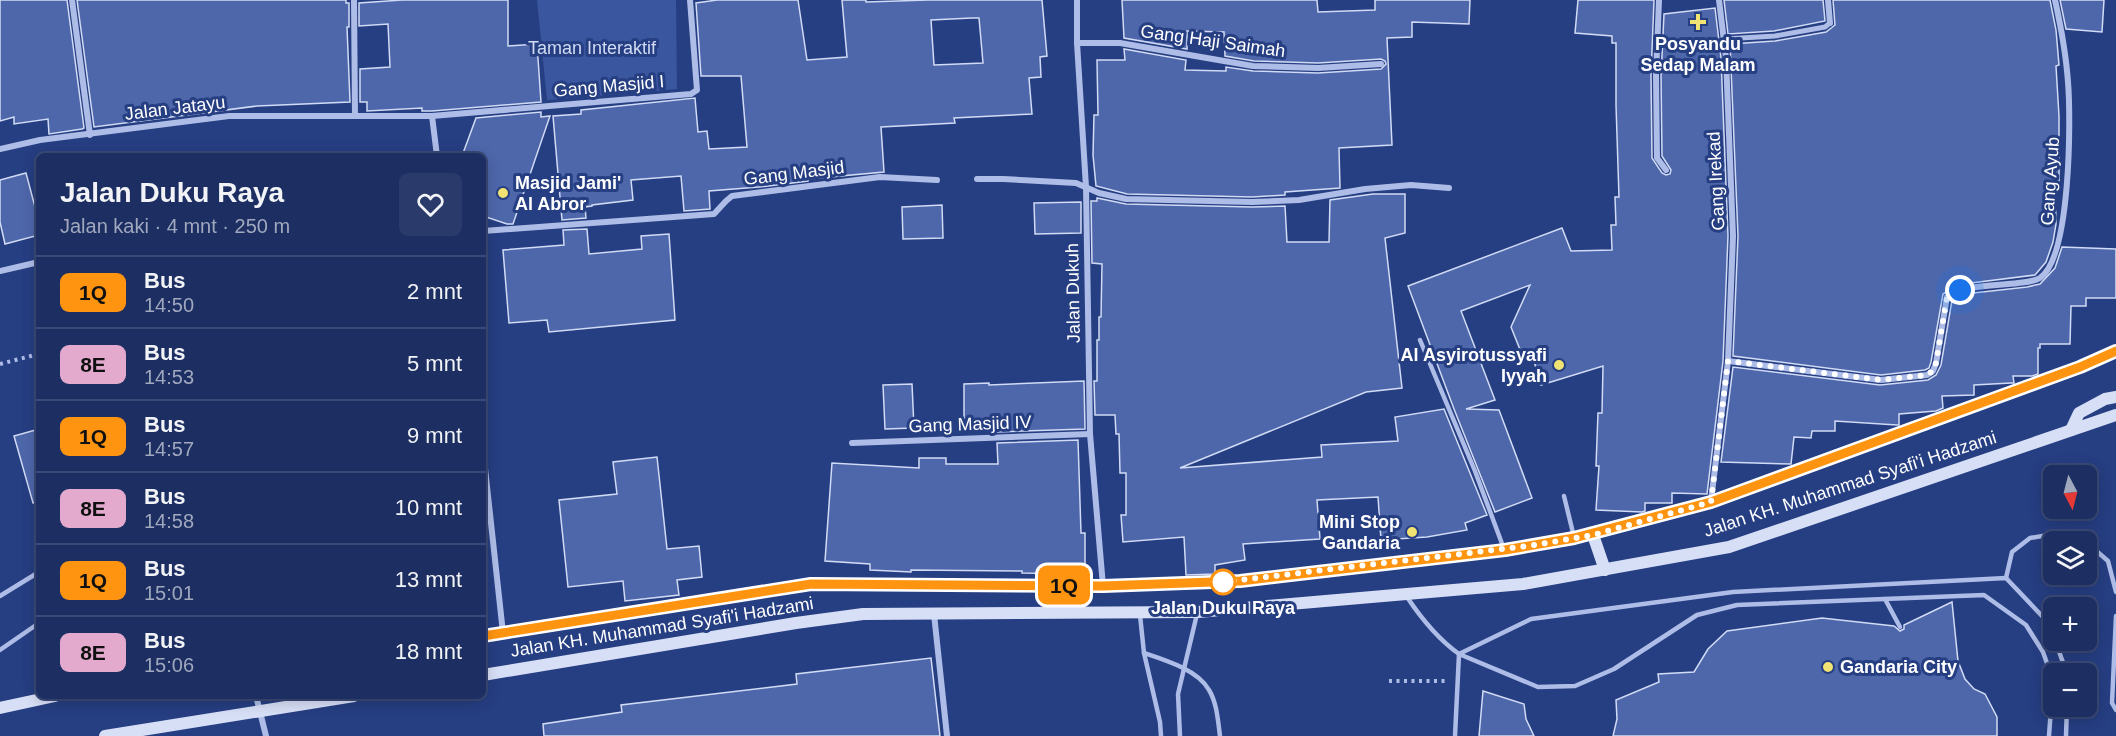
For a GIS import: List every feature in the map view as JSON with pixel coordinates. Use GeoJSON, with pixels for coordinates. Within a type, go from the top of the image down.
{"type":"FeatureCollection","features":[{"type":"Feature","properties":{"kind":"main road","name":"Jalan KH. Muhammad Syafi'i Hadzami"},"geometry":{"type":"LineString","coordinates":[[486,636],[811,584],[1103,586],[1240,581],[1505,550],[1593,535],[1711,502],[2080,367],[2116,351]]}},
{"type":"Feature","properties":{"kind":"main road"},"geometry":{"type":"LineString","coordinates":[[2071,430],[2079,413],[2105,399],[2116,397]]}},
{"type":"Feature","properties":{"kind":"main road","name":"Jalan KH. Muhammad Syafi'i Hadzami"},"geometry":{"type":"LineString","coordinates":[[486,675],[863,614],[1198,612],[1523,584],[1729,547],[2112,418]]}},
{"type":"Feature","properties":{"kind":"main road"},"geometry":{"type":"LineString","coordinates":[[1593,535],[1605,570]]}},
{"type":"Feature","properties":{"kind":"main road"},"geometry":{"type":"LineString","coordinates":[[0,708],[41,699]]}},
{"type":"Feature","properties":{"kind":"main road"},"geometry":{"type":"LineString","coordinates":[[105,736],[336,699]]}},
{"type":"Feature","properties":{"kind":"street"},"geometry":{"type":"LineString","coordinates":[[72,0],[90,135]]}},
{"type":"Feature","properties":{"kind":"street"},"geometry":{"type":"LineString","coordinates":[[354,0],[355,116]]}},
{"type":"Feature","properties":{"kind":"street","name":"Gang Masjid I"},"geometry":{"type":"LineString","coordinates":[[432,116],[696,93],[690,0]]}},
{"type":"Feature","properties":{"kind":"street","name":"Jalan Dukuh"},"geometry":{"type":"LineString","coordinates":[[1077,0],[1077,43],[1086,187],[1090,434],[1103,586]]}},
{"type":"Feature","properties":{"kind":"street"},"geometry":{"type":"LineString","coordinates":[[1659,0],[1656,76],[1657,158],[1666,170]]}},
{"type":"Feature","properties":{"kind":"street","name":"Gang Irekad"},"geometry":{"type":"LineString","coordinates":[[1711,502],[1728,361],[1734,236],[1724,39],[1719,0]]}},
{"type":"Feature","properties":{"kind":"street"},"geometry":{"type":"LineString","coordinates":[[1724,39],[1775,36],[1828,26],[1830,23],[1828,0]]}},
{"type":"Feature","properties":{"kind":"street","name":"Gang Ayub"},"geometry":{"type":"LineString","coordinates":[[1728,361],[1881,380],[1927,375],[1933,371],[1936,363],[1947,297],[1960,290],[2033,282],[2045,274],[2061,240],[2070,106],[2064,42],[2055,0]]}},
{"type":"Feature","properties":{"kind":"street","name":"Gang Haji Saimah"},"geometry":{"type":"LineString","coordinates":[[1077,43],[1120,43],[1275,68],[1382,64]]}},
{"type":"Feature","properties":{"kind":"street","name":"Jalan Jatayu"},"geometry":{"type":"LineString","coordinates":[[0,149],[40,140],[229,116],[432,116]]}},
{"type":"Feature","properties":{"kind":"street"},"geometry":{"type":"LineString","coordinates":[[432,116],[437,153]]}},
{"type":"Feature","properties":{"kind":"street","name":"Gang Masjid"},"geometry":{"type":"LineString","coordinates":[[486,231],[714,214],[732,196],[880,177],[937,180]]}},
{"type":"Feature","properties":{"kind":"street"},"geometry":{"type":"LineString","coordinates":[[977,179],[1076,183],[1099,193],[1126,198],[1252,202],[1299,200],[1365,189],[1412,185],[1449,188]]}},
{"type":"Feature","properties":{"kind":"street"},"geometry":{"type":"LineString","coordinates":[[0,271],[36,263]]}},
{"type":"Feature","properties":{"kind":"street","name":"Gang Masjid IV"},"geometry":{"type":"LineString","coordinates":[[852,443],[1090,434]]}},
{"type":"Feature","properties":{"kind":"street"},"geometry":{"type":"LineString","coordinates":[[486,477],[503,633]]}},
{"type":"Feature","properties":{"kind":"street"},"geometry":{"type":"LineString","coordinates":[[934,614],[947,736]]}},
{"type":"Feature","properties":{"kind":"street"},"geometry":{"type":"LineString","coordinates":[[257,699],[266,736]]}},
{"type":"Feature","properties":{"kind":"lane"},"geometry":{"type":"LineString","coordinates":[[1420,340],[1475,471],[1505,550]]}},
{"type":"Feature","properties":{"kind":"lane"},"geometry":{"type":"LineString","coordinates":[[1564,496],[1574,538]]}},
{"type":"Feature","properties":{"kind":"lane"},"geometry":{"type":"LineString","coordinates":[[2006,578],[2012,552],[2030,538],[2043,536]]}},
{"type":"Feature","properties":{"kind":"lane"},"geometry":{"type":"LineString","coordinates":[[2097,552],[2108,561],[2116,592]]}},
{"type":"Feature","properties":{"kind":"lane"},"geometry":{"type":"LineString","coordinates":[[0,596],[36,575]]}},
{"type":"Feature","properties":{"kind":"lane"},"geometry":{"type":"LineString","coordinates":[[1459,654],[1531,619],[1732,592],[2006,578],[2043,617]]}},
{"type":"Feature","properties":{"kind":"lane"},"geometry":{"type":"LineString","coordinates":[[1405,595],[1419,615],[1459,654],[1538,687],[1575,686],[1614,669],[1697,615],[1737,605],[1984,595],[2026,625],[2043,652],[2053,680],[2049,736]]}},
{"type":"Feature","properties":{"kind":"lane"},"geometry":{"type":"LineString","coordinates":[[1885,599],[1900,627]]}},
{"type":"Feature","properties":{"kind":"lane"},"geometry":{"type":"LineString","coordinates":[[1180,736],[1178,694],[1198,612]]}},
{"type":"Feature","properties":{"kind":"lane"},"geometry":{"type":"LineString","coordinates":[[1140,613],[1144,653],[1160,722],[1161,736]]}},
{"type":"Feature","properties":{"kind":"lane"},"geometry":{"type":"LineString","coordinates":[[2116,616],[2112,703],[2116,710]]}},
{"type":"Feature","properties":{"kind":"lane"},"geometry":{"type":"LineString","coordinates":[[0,650],[36,625]]}},
{"type":"Feature","properties":{"kind":"lane"},"geometry":{"type":"LineString","coordinates":[[1144,653],[1184,667],[1209,688],[1217,711],[1220,736]]}},
{"type":"Feature","properties":{"kind":"lane"},"geometry":{"type":"LineString","coordinates":[[1455,736],[1459,654]]}},
{"type":"Feature","properties":{"kind":"lane"},"geometry":{"type":"LineString","coordinates":[[2066,736],[2067,717]]}},
{"type":"Feature","properties":{"kind":"path"},"geometry":{"type":"LineString","coordinates":[[0,364],[36,355]]}},
{"type":"Feature","properties":{"kind":"path"},"geometry":{"type":"LineString","coordinates":[[1389,681],[1458,681]]}},
{"type":"Feature","properties":{"kind":"green space","name":"Taman Interaktif"},"geometry":{"type":"Polygon","coordinates":[[[537,0],[676,0],[677,89],[547,100],[537,0]]]}},
{"type":"Feature","properties":{"kind":"building"},"geometry":{"type":"Polygon","coordinates":[[[0,0],[67,0],[84,128],[49,134],[48,119],[14,124],[14,117],[0,121],[0,0]]]}},
{"type":"Feature","properties":{"kind":"building"},"geometry":{"type":"Polygon","coordinates":[[[77,0],[346,0],[346,3],[349,3],[349,27],[347,27],[350,102],[257,106],[94,127],[77,0]]]}},
{"type":"Feature","properties":{"kind":"building"},"geometry":{"type":"Polygon","coordinates":[[[402,0],[508,0],[508,46],[537,44],[541,102],[432,111],[422,111],[422,108],[367,111],[367,102],[360,102],[360,69],[390,67],[388,24],[359,26],[359,3],[402,0]]]}},
{"type":"Feature","properties":{"kind":"building"},"geometry":{"type":"Polygon","coordinates":[[[717,0],[798,0],[807,60],[847,57],[842,0],[866,0],[866,2],[1042,0],[1047,56],[1040,57],[1041,77],[1029,78],[1032,114],[954,118],[955,123],[881,127],[884,172],[709,191],[710,209],[684,211],[681,176],[631,180],[633,200],[592,205],[585,207],[586,218],[562,220],[553,116],[581,114],[581,110],[695,98],[698,132],[707,131],[709,149],[747,147],[741,76],[701,76],[696,3],[717,0]],[[979,18],[931,20],[934,65],[983,63],[979,18]]]}},
{"type":"Feature","properties":{"kind":"building"},"geometry":{"type":"Polygon","coordinates":[[[1122,0],[1317,0],[1318,12],[1375,10],[1375,0],[1470,0],[1469,24],[1412,22],[1412,37],[1387,38],[1392,145],[1339,148],[1340,188],[1252,197],[1127,194],[1096,186],[1093,155],[1094,115],[1098,115],[1097,60],[1125,60],[1124,49],[1186,60],[1185,70],[1226,71],[1226,67],[1253,71],[1318,73],[1381,69],[1386,64],[1385,61],[1381,59],[1318,63],[1254,61],[1225,56],[1224,32],[1187,31],[1187,49],[1124,38],[1122,0]]]}},
{"type":"Feature","properties":{"kind":"building"},"geometry":{"type":"Polygon","coordinates":[[[1578,0],[1654,0],[1651,76],[1652,158],[1662,173],[1666,175],[1670,174],[1671,170],[1662,156],[1661,76],[1664,14],[1715,8],[1721,58],[1728,236],[1723,361],[1707,494],[1672,493],[1672,503],[1645,503],[1645,511],[1642,512],[1596,510],[1599,466],[1596,466],[1598,413],[1602,413],[1603,366],[1541,385],[1533,358],[1523,357],[1511,327],[1530,285],[1461,311],[1495,400],[1466,409],[1499,410],[1532,498],[1495,512],[1408,286],[1562,228],[1571,251],[1612,250],[1611,225],[1616,225],[1615,197],[1619,197],[1616,43],[1612,43],[1612,36],[1575,33],[1578,0]]]}},
{"type":"Feature","properties":{"kind":"building"},"geometry":{"type":"Polygon","coordinates":[[[1724,0],[1823,0],[1825,21],[1774,31],[1728,34],[1724,0]]]}},
{"type":"Feature","properties":{"kind":"building"},"geometry":{"type":"Polygon","coordinates":[[[1833,0],[2050,0],[2056,30],[2059,65],[2056,66],[2059,183],[2055,183],[2056,224],[2053,242],[2046,262],[2035,275],[1971,283],[1953,288],[1943,294],[1931,362],[1929,368],[1925,370],[1881,375],[1733,356],[1738,236],[1730,44],[1775,41],[1826,32],[1835,25],[1833,0]]]}},
{"type":"Feature","properties":{"kind":"building"},"geometry":{"type":"Polygon","coordinates":[[[2060,0],[2104,0],[2102,32],[2066,29],[2060,0]]]}},
{"type":"Feature","properties":{"kind":"building"},"geometry":{"type":"Polygon","coordinates":[[[541,112],[541,117],[550,116],[513,224],[486,217],[486,153],[463,153],[476,118],[541,112]]]}},
{"type":"Feature","properties":{"kind":"building"},"geometry":{"type":"Polygon","coordinates":[[[26,173],[36,211],[36,236],[5,244],[0,222],[0,180],[26,173]]]}},
{"type":"Feature","properties":{"kind":"building"},"geometry":{"type":"Polygon","coordinates":[[[1373,194],[1405,194],[1405,233],[1385,238],[1402,388],[1366,392],[1180,468],[1322,457],[1321,445],[1398,441],[1395,417],[1444,409],[1487,515],[1465,523],[1467,530],[1427,537],[1381,540],[1378,497],[1317,500],[1320,539],[1243,544],[1245,560],[1215,565],[1215,574],[1186,575],[1184,537],[1123,542],[1121,515],[1126,515],[1126,473],[1120,473],[1119,434],[1116,434],[1115,415],[1095,415],[1094,381],[1097,381],[1102,264],[1092,263],[1091,201],[1097,201],[1097,198],[1126,204],[1285,206],[1287,242],[1329,242],[1330,200],[1373,194]]]}},
{"type":"Feature","properties":{"kind":"building"},"geometry":{"type":"Polygon","coordinates":[[[1081,202],[1081,233],[1035,234],[1034,203],[1081,202]]]}},
{"type":"Feature","properties":{"kind":"building"},"geometry":{"type":"Polygon","coordinates":[[[942,205],[943,238],[903,239],[902,207],[942,205]]]}},
{"type":"Feature","properties":{"kind":"building"},"geometry":{"type":"Polygon","coordinates":[[[587,229],[589,254],[642,249],[641,236],[669,234],[675,320],[549,332],[547,320],[509,323],[503,250],[564,245],[563,230],[587,229]]]}},
{"type":"Feature","properties":{"kind":"building"},"geometry":{"type":"Polygon","coordinates":[[[2062,247],[2116,249],[2116,298],[2086,298],[2086,306],[2071,306],[2070,344],[2040,344],[2038,374],[2013,376],[2014,383],[1974,385],[1974,395],[1942,396],[1943,408],[1936,411],[1899,414],[1899,425],[1835,421],[1835,431],[1812,431],[1811,438],[1794,437],[1791,464],[1721,462],[1733,367],[1880,385],[1928,380],[1936,375],[1941,365],[1952,300],[1973,293],[2040,284],[2055,268],[2062,247]]]}},
{"type":"Feature","properties":{"kind":"building"},"geometry":{"type":"Polygon","coordinates":[[[1084,381],[1085,429],[997,432],[996,425],[964,426],[964,384],[1084,381]]]}},
{"type":"Feature","properties":{"kind":"building"},"geometry":{"type":"Polygon","coordinates":[[[912,384],[914,428],[885,429],[883,385],[912,384]]]}},
{"type":"Feature","properties":{"kind":"building"},"geometry":{"type":"Polygon","coordinates":[[[36,430],[36,502],[33,503],[14,436],[36,430]]]}},
{"type":"Feature","properties":{"kind":"building"},"geometry":{"type":"Polygon","coordinates":[[[1078,440],[1081,533],[1085,533],[1085,574],[1022,573],[1022,571],[870,570],[870,564],[825,561],[832,463],[919,468],[919,458],[946,458],[946,464],[998,464],[997,443],[1078,440]]]}},
{"type":"Feature","properties":{"kind":"building"},"geometry":{"type":"Polygon","coordinates":[[[657,457],[667,549],[699,546],[702,577],[677,580],[679,595],[625,601],[623,581],[568,587],[559,500],[617,494],[613,462],[657,457]]]}},
{"type":"Feature","properties":{"kind":"building","name":"Gandaria City"},"geometry":{"type":"Polygon","coordinates":[[[1952,602],[1958,661],[1965,679],[1974,689],[1985,694],[1997,717],[1997,736],[1613,736],[1617,719],[1616,700],[1659,682],[1658,674],[1694,672],[1708,649],[1727,631],[1822,618],[1894,626],[1900,631],[1904,629],[1904,625],[1952,602]]]}},
{"type":"Feature","properties":{"kind":"building"},"geometry":{"type":"Polygon","coordinates":[[[931,658],[940,736],[544,736],[543,724],[622,712],[621,705],[797,684],[796,674],[931,658]]]}},
{"type":"Feature","properties":{"kind":"building"},"geometry":{"type":"Polygon","coordinates":[[[1483,691],[1524,704],[1526,719],[1534,736],[1479,736],[1483,691]]]}},
{"type":"Feature","properties":{"kind":"bus line","name":"1Q"},"geometry":{"type":"LineString","coordinates":[[486,636],[811,584],[1103,586],[1240,581],[1505,550],[1593,535],[1711,502],[2080,367],[2116,351]]}},
{"type":"Feature","properties":{"kind":"place","name":"Posyandu Sedap Malam"},"geometry":{"type":"Point","coordinates":[1698,22]}},
{"type":"Feature","properties":{"kind":"place","name":"Masjid Jami' Al Abror"},"geometry":{"type":"Point","coordinates":[503,193]}},
{"type":"Feature","properties":{"kind":"place","name":"Al Asyirotussyafi Iyyah"},"geometry":{"type":"Point","coordinates":[1559,365]}},
{"type":"Feature","properties":{"kind":"place","name":"Mini Stop Gandaria"},"geometry":{"type":"Point","coordinates":[1412,532]}},
{"type":"Feature","properties":{"kind":"place","name":"Jalan Duku Raya"},"geometry":{"type":"Point","coordinates":[1223,582]}},
{"type":"Feature","properties":{"kind":"place","name":"Gandaria City"},"geometry":{"type":"Point","coordinates":[1828,667]}},
{"type":"Feature","properties":{"kind":"route"},"geometry":{"type":"LineString","coordinates":[[1223,582],[1505,550],[1593,535],[1711,502],[1728,361],[1881,380],[1927,375],[1933,371],[1936,363],[1947,297],[1960,290]]}}]}
